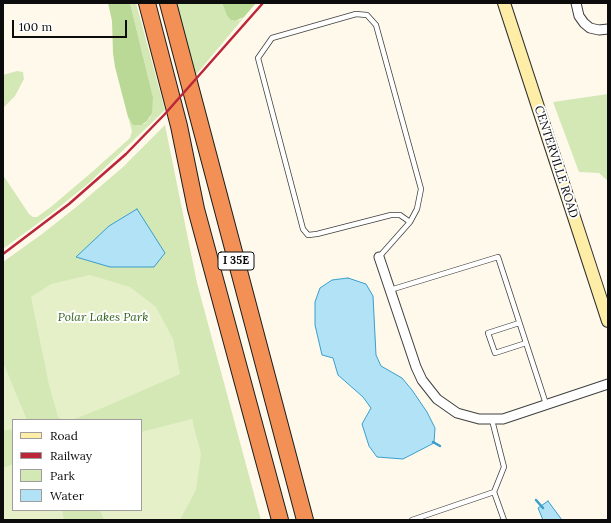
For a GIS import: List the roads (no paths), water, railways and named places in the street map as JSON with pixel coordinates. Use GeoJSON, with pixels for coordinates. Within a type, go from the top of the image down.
{"type":"FeatureCollection","features":[{"type":"Feature","properties":{"kind":"highway","name":"I 35E"},"geometry":{"type":"LineString","coordinates":[[146,3],[179,126],[196,209],[280,520]]}},
{"type":"Feature","properties":{"kind":"highway","name":"I 35E"},"geometry":{"type":"LineString","coordinates":[[168,3],[305,520]]}},
{"type":"Feature","properties":{"kind":"main road","name":"CENTERVILLE ROAD"},"geometry":{"type":"LineString","coordinates":[[504,3],[608,321]]}},
{"type":"Feature","properties":{"kind":"street"},"geometry":{"type":"LineString","coordinates":[[576,3],[579,16],[590,28],[599,30],[608,29]]}},
{"type":"Feature","properties":{"kind":"street"},"geometry":{"type":"LineString","coordinates":[[379,257],[416,367],[422,380],[428,390],[437,399],[457,413],[479,419],[492,420],[513,416],[608,384]]}},
{"type":"Feature","properties":{"kind":"lane"},"geometry":{"type":"LineString","coordinates":[[379,257],[410,222],[417,209],[421,189],[376,25],[367,15],[356,14],[272,38],[258,58],[303,229],[308,235],[317,234],[391,214],[400,215],[410,222]]}},
{"type":"Feature","properties":{"kind":"lane"},"geometry":{"type":"LineString","coordinates":[[390,290],[498,257],[546,404]]}},
{"type":"Feature","properties":{"kind":"lane"},"geometry":{"type":"LineString","coordinates":[[519,323],[488,333],[490,340],[495,353],[526,343]]}},
{"type":"Feature","properties":{"kind":"lane"},"geometry":{"type":"LineString","coordinates":[[492,420],[504,467],[494,492],[504,520]]}},
{"type":"Feature","properties":{"kind":"lane"},"geometry":{"type":"LineString","coordinates":[[412,520],[494,492]]}},
{"type":"Feature","properties":{"kind":"water"},"geometry":{"type":"Polygon","coordinates":[[[137,209],[165,253],[154,267],[110,267],[76,257],[109,226],[137,209]]]}},
{"type":"Feature","properties":{"kind":"water"},"geometry":{"type":"Polygon","coordinates":[[[348,278],[366,284],[373,296],[376,355],[381,366],[402,378],[427,412],[435,428],[434,443],[403,459],[377,457],[369,446],[362,424],[371,408],[363,397],[338,375],[333,358],[322,355],[315,325],[315,302],[320,288],[332,280],[348,278]]]}},
{"type":"Feature","properties":{"kind":"water"},"geometry":{"type":"Polygon","coordinates":[[[548,501],[562,520],[543,520],[538,508],[548,501]]]}},
{"type":"Feature","properties":{"kind":"waterway"},"geometry":{"type":"LineString","coordinates":[[433,442],[440,446]]}},
{"type":"Feature","properties":{"kind":"waterway"},"geometry":{"type":"LineString","coordinates":[[536,500],[543,508]]}},
{"type":"Feature","properties":{"kind":"railway"},"geometry":{"type":"LineString","coordinates":[[3,254],[69,204],[126,154],[164,115],[263,3]]}},
{"type":"Feature","properties":{"kind":"park label","name":"Polar Lakes Park"},"geometry":{"type":"Point","coordinates":[103,318]}}]}
